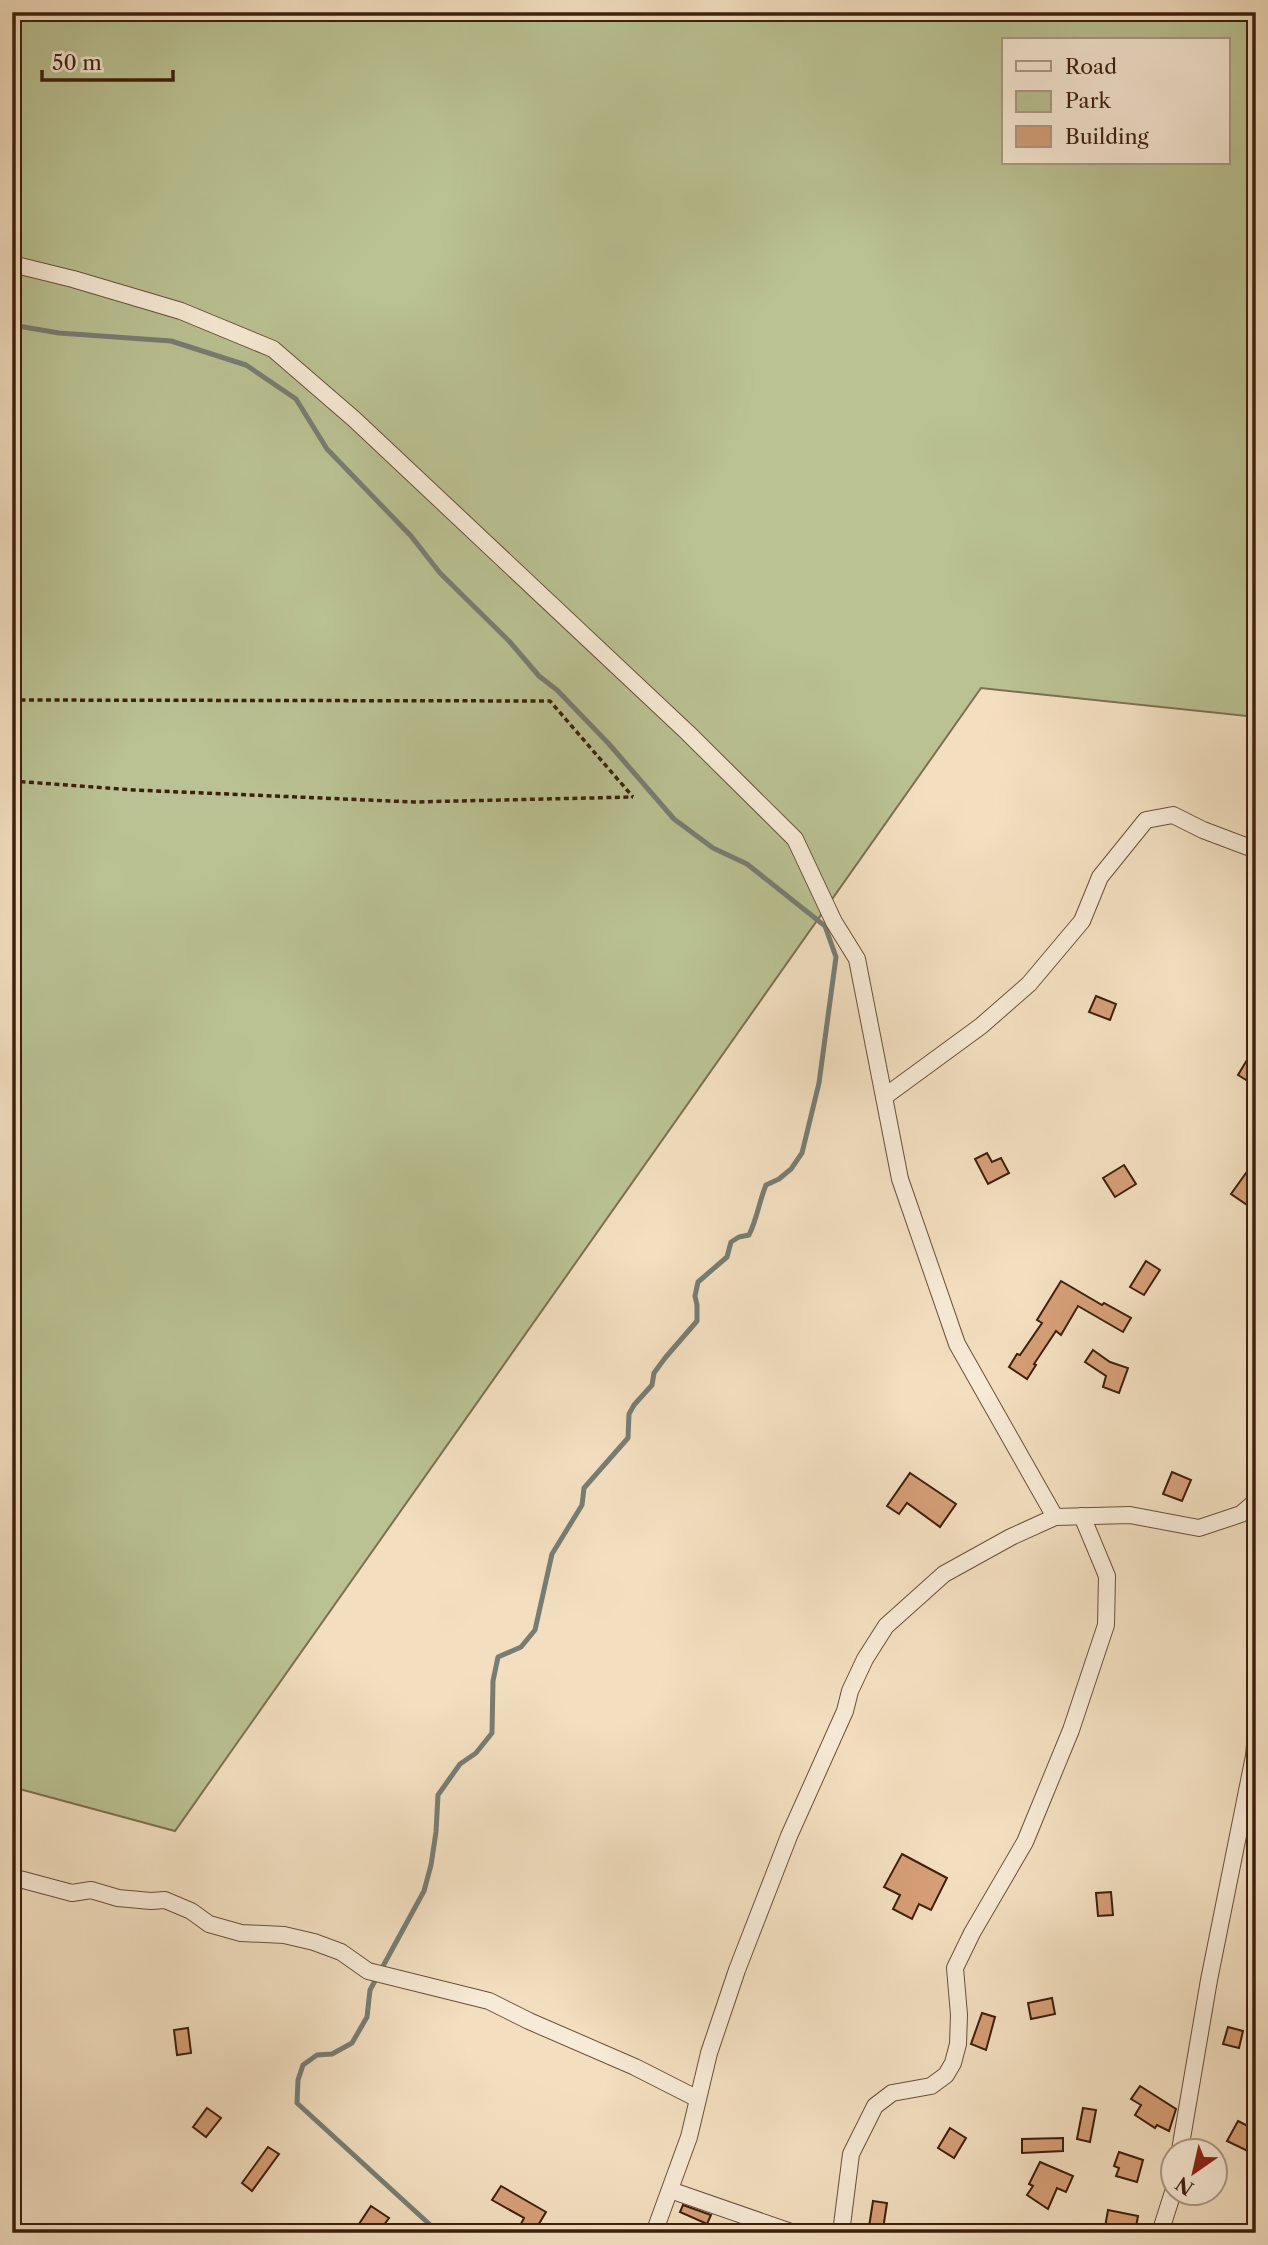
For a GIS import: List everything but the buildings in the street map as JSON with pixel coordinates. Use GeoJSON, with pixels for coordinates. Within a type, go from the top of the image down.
{"type":"FeatureCollection","features":[{"type":"Feature","properties":{"kind":"street"},"geometry":{"type":"LineString","coordinates":[[12,264],[181,311],[273,349],[354,419],[688,733],[795,839],[834,922],[857,960],[900,1179],[957,1344],[1055,1517]]}},
{"type":"Feature","properties":{"kind":"street"},"geometry":{"type":"LineString","coordinates":[[884,1097],[981,1026],[1029,985],[1082,921],[1100,877],[1146,820],[1173,815],[1203,830],[1256,850]]}},
{"type":"Feature","properties":{"kind":"street"},"geometry":{"type":"LineString","coordinates":[[654,2233],[689,2137],[696,2098],[712,2041],[737,1970],[789,1836],[814,1783],[865,1658],[886,1626],[944,1574],[1011,1536],[1055,1517],[1129,1516],[1199,1528],[1241,1514],[1256,1501]]}},
{"type":"Feature","properties":{"kind":"street"},"geometry":{"type":"LineString","coordinates":[[841,2233],[851,2154],[875,2106],[892,2093],[931,2086],[946,2075],[953,2063],[958,2044],[959,2015],[955,1968],[972,1933],[1025,1842],[1071,1730],[1106,1625],[1107,1576],[1082,1516]]}},
{"type":"Feature","properties":{"kind":"street"},"geometry":{"type":"LineString","coordinates":[[1183,2136],[1256,1734]]}},
{"type":"Feature","properties":{"kind":"street"},"geometry":{"type":"LineString","coordinates":[[12,1877],[72,1893],[91,1891],[118,1898],[164,1900],[191,1911],[209,1924],[242,1933],[284,1935],[314,1942],[341,1952],[368,1971],[489,2001],[635,2067],[696,2098]]}},
{"type":"Feature","properties":{"kind":"street"},"geometry":{"type":"LineString","coordinates":[[670,2190],[794,2233]]}},
{"type":"Feature","properties":{"kind":"street"},"geometry":{"type":"LineString","coordinates":[[1160,2233],[1169,2206]]}},
{"type":"Feature","properties":{"kind":"path"},"geometry":{"type":"LineString","coordinates":[[12,700],[550,701],[632,797],[414,802],[134,790],[12,781]]}},
{"type":"Feature","properties":{"kind":"green space"},"geometry":{"type":"Polygon","coordinates":[[[12,12],[1256,12],[1256,717],[981,688],[175,1831],[12,1787],[12,12]]]}},
{"type":"Feature","properties":{"kind":"waterway"},"geometry":{"type":"LineString","coordinates":[[12,325],[59,333],[171,341],[246,365],[296,399],[327,449],[411,536],[440,573],[609,744],[674,819],[713,848],[747,864],[825,926],[836,957],[819,1083],[802,1153],[791,1169],[766,1185],[749,1235],[731,1242],[727,1257],[698,1282],[695,1296],[697,1321],[665,1358],[654,1373],[652,1385],[634,1405],[629,1414],[628,1438],[584,1488],[582,1505],[552,1554],[535,1630],[521,1647],[498,1657],[493,1681],[492,1733],[476,1753],[460,1764],[438,1795],[436,1832],[424,1891],[370,1990],[367,2017],[352,2043],[332,2054],[317,2055],[303,2065],[298,2080],[297,2103],[439,2233]]}}]}
